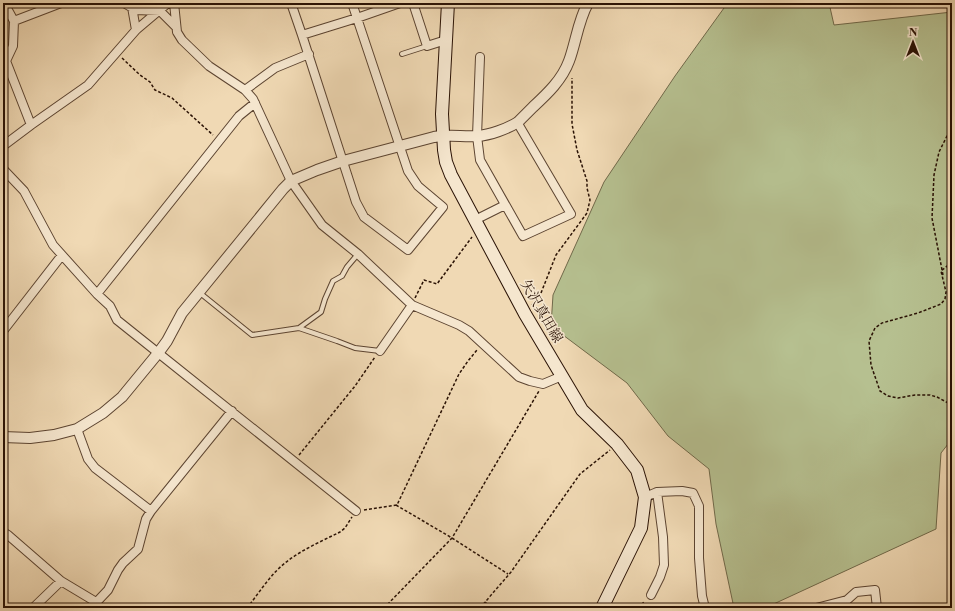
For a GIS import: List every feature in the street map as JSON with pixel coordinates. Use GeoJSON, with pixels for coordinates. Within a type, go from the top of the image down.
{"type":"FeatureCollection","features":[{"type":"Feature","properties":{"kind":"main road","name":"矢沢真田線"},"geometry":{"type":"LineString","coordinates":[[448,3],[442,114],[444,150],[451,175],[525,314],[582,410],[617,444],[637,470],[645,497],[641,528],[602,608]]}},
{"type":"Feature","properties":{"kind":"street"},"geometry":{"type":"LineString","coordinates":[[4,3],[14,21],[13,46],[6,61],[31,125]]}},
{"type":"Feature","properties":{"kind":"street"},"geometry":{"type":"LineString","coordinates":[[14,21],[61,3]]}},
{"type":"Feature","properties":{"kind":"street"},"geometry":{"type":"LineString","coordinates":[[3,146],[88,85],[136,30],[168,3]]}},
{"type":"Feature","properties":{"kind":"street"},"geometry":{"type":"LineString","coordinates":[[174,3],[177,32],[182,40],[208,66],[245,90],[253,99],[291,181],[322,225],[358,254],[412,305],[459,325],[469,331],[519,377],[543,384],[562,376]]}},
{"type":"Feature","properties":{"kind":"street"},"geometry":{"type":"LineString","coordinates":[[291,3],[309,54],[356,202],[364,217],[408,250],[443,207],[418,186],[408,171],[352,3]]}},
{"type":"Feature","properties":{"kind":"street"},"geometry":{"type":"LineString","coordinates":[[302,35],[400,3]]}},
{"type":"Feature","properties":{"kind":"street"},"geometry":{"type":"LineString","coordinates":[[413,3],[427,46],[446,40]]}},
{"type":"Feature","properties":{"kind":"street"},"geometry":{"type":"LineString","coordinates":[[3,437],[30,438],[54,435],[77,429],[103,413],[122,396],[159,352],[167,341],[182,313],[291,181],[343,161],[400,146],[443,135],[477,136],[505,128],[517,122],[551,91],[561,77],[569,62],[583,12],[588,3]]}},
{"type":"Feature","properties":{"kind":"street"},"geometry":{"type":"LineString","coordinates":[[128,5],[136,10],[160,11],[176,27]]}},
{"type":"Feature","properties":{"kind":"street"},"geometry":{"type":"LineString","coordinates":[[128,5],[136,30]]}},
{"type":"Feature","properties":{"kind":"street"},"geometry":{"type":"LineString","coordinates":[[245,90],[276,68],[309,54]]}},
{"type":"Feature","properties":{"kind":"street"},"geometry":{"type":"LineString","coordinates":[[480,57],[477,136],[480,160],[523,236],[571,214],[517,122]]}},
{"type":"Feature","properties":{"kind":"street"},"geometry":{"type":"LineString","coordinates":[[97,294],[238,116],[255,103]]}},
{"type":"Feature","properties":{"kind":"street"},"geometry":{"type":"LineString","coordinates":[[3,169],[24,191],[53,245],[97,294],[110,306],[117,320],[159,352],[356,511]]}},
{"type":"Feature","properties":{"kind":"street"},"geometry":{"type":"LineString","coordinates":[[477,224],[505,205]]}},
{"type":"Feature","properties":{"kind":"street"},"geometry":{"type":"LineString","coordinates":[[3,331],[62,255]]}},
{"type":"Feature","properties":{"kind":"street"},"geometry":{"type":"LineString","coordinates":[[380,351],[412,305]]}},
{"type":"Feature","properties":{"kind":"street"},"geometry":{"type":"LineString","coordinates":[[3,532],[61,581],[94,605],[108,590],[123,563],[138,549],[146,519],[151,511],[232,412]]}},
{"type":"Feature","properties":{"kind":"street"},"geometry":{"type":"LineString","coordinates":[[77,429],[88,459],[95,468],[151,511]]}},
{"type":"Feature","properties":{"kind":"street"},"geometry":{"type":"LineString","coordinates":[[645,497],[657,492],[682,491],[693,493],[698,506],[699,558],[702,596],[705,608]]}},
{"type":"Feature","properties":{"kind":"street"},"geometry":{"type":"LineString","coordinates":[[651,595],[664,565],[663,537],[657,492]]}},
{"type":"Feature","properties":{"kind":"street"},"geometry":{"type":"LineString","coordinates":[[33,608],[61,581]]}},
{"type":"Feature","properties":{"kind":"street"},"geometry":{"type":"LineString","coordinates":[[816,608],[847,600],[856,592],[875,590],[877,608]]}},
{"type":"Feature","properties":{"kind":"lane"},"geometry":{"type":"LineString","coordinates":[[402,54],[427,46]]}},
{"type":"Feature","properties":{"kind":"lane"},"geometry":{"type":"LineString","coordinates":[[299,328],[321,312],[333,281],[342,276],[347,267],[358,254]]}},
{"type":"Feature","properties":{"kind":"lane"},"geometry":{"type":"LineString","coordinates":[[200,292],[252,335],[299,328],[355,348],[380,351]]}},
{"type":"Feature","properties":{"kind":"path"},"geometry":{"type":"LineString","coordinates":[[116,53],[150,82],[155,90],[172,98],[219,141]]}},
{"type":"Feature","properties":{"kind":"path"},"geometry":{"type":"LineString","coordinates":[[952,126],[939,152],[934,175],[932,218],[946,292],[945,299],[941,304],[882,323],[875,328],[869,341],[871,365],[880,391],[888,396],[898,398],[930,395],[950,404],[952,408]]}},
{"type":"Feature","properties":{"kind":"path"},"geometry":{"type":"LineString","coordinates":[[412,305],[424,280],[436,284],[477,224]]}},
{"type":"Feature","properties":{"kind":"path"},"geometry":{"type":"LineString","coordinates":[[946,292],[940,271],[952,262]]}},
{"type":"Feature","properties":{"kind":"path"},"geometry":{"type":"LineString","coordinates":[[396,505],[459,374],[483,344]]}},
{"type":"Feature","properties":{"kind":"path"},"geometry":{"type":"LineString","coordinates":[[294,461],[355,386],[380,351]]}},
{"type":"Feature","properties":{"kind":"path"},"geometry":{"type":"LineString","coordinates":[[384,608],[452,538],[543,384]]}},
{"type":"Feature","properties":{"kind":"path"},"geometry":{"type":"LineString","coordinates":[[480,608],[509,574],[580,474],[617,444]]}},
{"type":"Feature","properties":{"kind":"path"},"geometry":{"type":"LineString","coordinates":[[247,608],[274,574],[284,564],[293,556],[340,532],[345,528],[356,511],[396,505],[509,574]]}},
{"type":"Feature","properties":{"kind":"path"},"geometry":{"type":"LineString","coordinates":[[638,608],[651,595]]}},
{"type":"Feature","properties":{"kind":"path"},"geometry":{"type":"LineString","coordinates":[[485,602],[492,608]]}},
{"type":"Feature","properties":{"kind":"green space"},"geometry":{"type":"Polygon","coordinates":[[[722,3],[829,3],[834,25],[952,12],[952,439],[941,453],[936,529],[765,608],[734,608],[716,524],[709,469],[668,436],[627,383],[551,326],[553,295],[604,182],[675,76],[724,8],[722,3]]]}}]}
